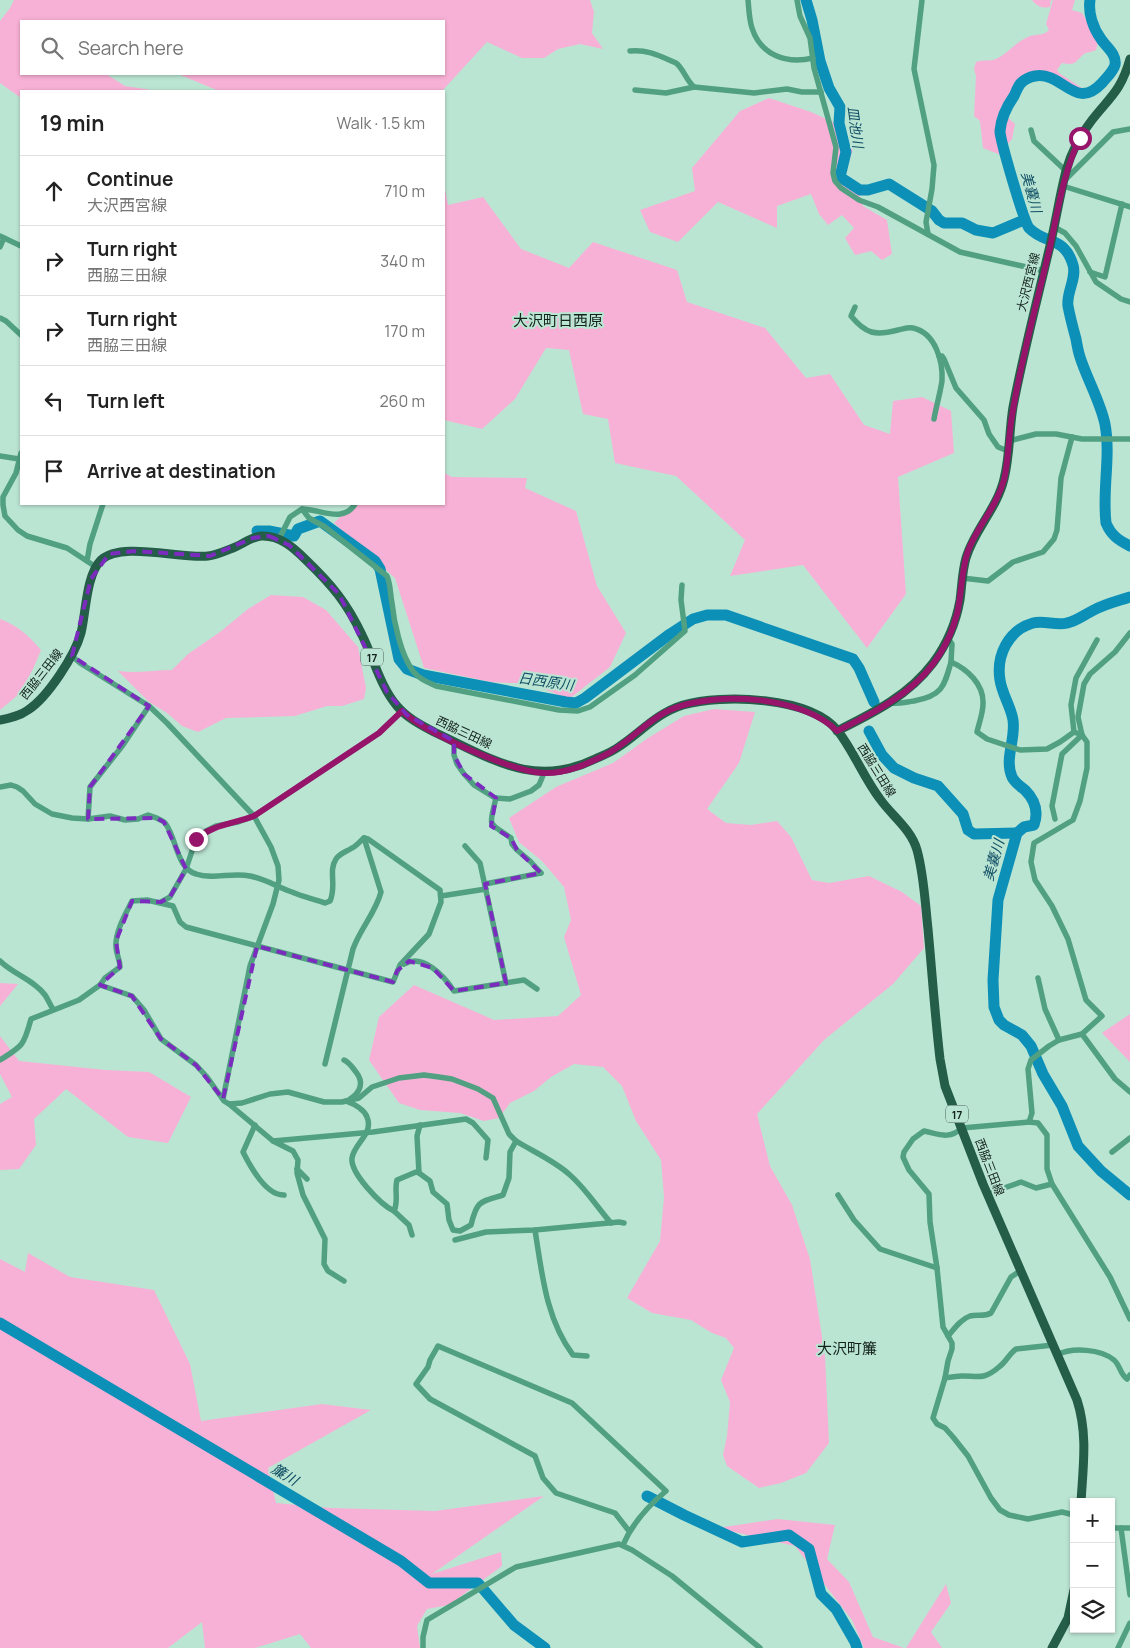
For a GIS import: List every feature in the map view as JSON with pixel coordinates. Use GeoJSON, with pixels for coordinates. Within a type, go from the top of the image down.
{"type":"FeatureCollection","features":[{"type":"Feature","properties":{"kind":"main road","name":"大沢西宮線"},"geometry":{"type":"LineString","coordinates":[[837,731],[891,703],[908,690],[925,673],[948,638],[960,602],[965,561],[973,539],[992,510],[1001,490],[1006,469],[1011,419],[1021,369],[1066,170],[1080,138],[1114,96],[1121,84],[1130,60]]}},
{"type":"Feature","properties":{"kind":"main road","name":"西脇三田線"},"geometry":{"type":"LineString","coordinates":[[0,720],[20,714],[36,704],[72,656],[80,634],[91,578],[96,567],[109,554],[119,551],[134,551],[210,556],[222,553],[253,538],[270,536],[299,553],[339,594],[362,634],[387,692],[402,711],[422,726],[511,766],[544,773],[572,769],[619,747],[671,710],[696,702],[744,700],[780,703],[808,711],[821,718],[837,731],[879,798],[913,838],[917,848],[925,895],[940,1060],[945,1086],[987,1194],[1077,1400],[1083,1424],[1084,1452],[1081,1498]]}},
{"type":"Feature","properties":{"kind":"main road"},"geometry":{"type":"LineString","coordinates":[[1052,1648],[1068,1618],[1070,1609]]}},
{"type":"Feature","properties":{"kind":"street"},"geometry":{"type":"LineString","coordinates":[[748,0],[752,28],[757,40],[764,47],[782,59],[801,61],[813,58]]}},
{"type":"Feature","properties":{"kind":"street"},"geometry":{"type":"LineString","coordinates":[[797,0],[800,16],[810,38],[821,92],[836,147],[832,173],[835,181],[841,188],[859,200],[878,207],[960,252],[1044,271]]}},
{"type":"Feature","properties":{"kind":"street"},"geometry":{"type":"LineString","coordinates":[[922,0],[914,69],[934,165],[930,205],[926,222],[928,234]]}},
{"type":"Feature","properties":{"kind":"street"},"geometry":{"type":"LineString","coordinates":[[630,51],[641,50],[649,52],[676,63],[686,80],[694,87]]}},
{"type":"Feature","properties":{"kind":"street"},"geometry":{"type":"LineString","coordinates":[[635,90],[666,93],[694,87],[754,93],[787,89],[802,92],[821,92]]}},
{"type":"Feature","properties":{"kind":"street"},"geometry":{"type":"LineString","coordinates":[[1130,129],[1114,132],[1063,184],[1130,207]]}},
{"type":"Feature","properties":{"kind":"street"},"geometry":{"type":"LineString","coordinates":[[1031,130],[1034,141],[1066,170]]}},
{"type":"Feature","properties":{"kind":"street"},"geometry":{"type":"LineString","coordinates":[[1090,272],[1105,277],[1122,204]]}},
{"type":"Feature","properties":{"kind":"street"},"geometry":{"type":"LineString","coordinates":[[1054,229],[1065,233],[1076,246],[1096,282],[1121,299],[1130,302]]}},
{"type":"Feature","properties":{"kind":"street"},"geometry":{"type":"LineString","coordinates":[[0,247],[2,237],[20,246]]}},
{"type":"Feature","properties":{"kind":"street"},"geometry":{"type":"LineString","coordinates":[[855,308],[851,316],[866,330],[885,334],[906,328],[914,328],[931,340],[939,356],[942,383],[934,419]]}},
{"type":"Feature","properties":{"kind":"street"},"geometry":{"type":"LineString","coordinates":[[0,318],[20,334]]}},
{"type":"Feature","properties":{"kind":"street"},"geometry":{"type":"LineString","coordinates":[[939,356],[942,356],[944,359],[956,388],[984,420],[989,434],[998,447],[1008,451]]}},
{"type":"Feature","properties":{"kind":"street"},"geometry":{"type":"LineString","coordinates":[[1009,441],[1036,434],[1056,434],[1097,440],[1130,439]]}},
{"type":"Feature","properties":{"kind":"street"},"geometry":{"type":"LineString","coordinates":[[962,578],[988,580],[1013,562],[1043,552],[1048,546],[1057,530],[1061,478],[1072,437]]}},
{"type":"Feature","properties":{"kind":"street"},"geometry":{"type":"LineString","coordinates":[[0,456],[20,456],[16,473],[3,497],[3,516],[27,536],[67,548],[96,567]]}},
{"type":"Feature","properties":{"kind":"street"},"geometry":{"type":"LineString","coordinates":[[87,561],[90,544],[103,505]]}},
{"type":"Feature","properties":{"kind":"street"},"geometry":{"type":"LineString","coordinates":[[279,540],[290,517],[302,509],[336,515],[345,514],[354,505]]}},
{"type":"Feature","properties":{"kind":"street"},"geometry":{"type":"LineString","coordinates":[[302,509],[309,518],[325,527],[387,576],[405,657],[414,672],[425,682],[436,686],[559,710],[578,711],[590,707],[636,675],[685,631],[681,600],[682,585]]}},
{"type":"Feature","properties":{"kind":"street"},"geometry":{"type":"LineString","coordinates":[[1029,1122],[1032,1113],[1028,1068],[1031,1060],[1059,1040],[1082,1034],[1102,1016],[1086,1000],[1068,939],[1052,906],[1035,880],[1031,862],[1034,843],[1073,820],[1080,800],[1087,768],[1087,742],[1082,735],[1078,717],[1084,684],[1090,674],[1115,652],[1130,633]]}},
{"type":"Feature","properties":{"kind":"street"},"geometry":{"type":"LineString","coordinates":[[891,703],[897,704],[929,698],[938,693],[945,682],[951,662],[952,644],[948,638]]}},
{"type":"Feature","properties":{"kind":"street"},"geometry":{"type":"LineString","coordinates":[[1074,732],[1071,705],[1076,678],[1097,640]]}},
{"type":"Feature","properties":{"kind":"street"},"geometry":{"type":"LineString","coordinates":[[72,656],[80,663],[149,706],[254,816],[271,847],[278,866],[273,904],[250,966],[224,1092],[226,1102]]}},
{"type":"Feature","properties":{"kind":"street"},"geometry":{"type":"LineString","coordinates":[[951,662],[961,666],[977,682],[982,694],[983,704],[976,732],[987,739],[1020,750],[1047,749],[1074,732]]}},
{"type":"Feature","properties":{"kind":"street"},"geometry":{"type":"LineString","coordinates":[[88,819],[90,787],[123,745],[149,706]]}},
{"type":"Feature","properties":{"kind":"street"},"geometry":{"type":"LineString","coordinates":[[161,902],[170,897],[186,869],[196,839],[206,831],[216,826],[238,822],[254,816],[379,733],[402,711]]}},
{"type":"Feature","properties":{"kind":"street"},"geometry":{"type":"LineString","coordinates":[[1074,732],[1082,735]]}},
{"type":"Feature","properties":{"kind":"street"},"geometry":{"type":"LineString","coordinates":[[1055,820],[1052,806],[1062,754],[1082,735]]}},
{"type":"Feature","properties":{"kind":"street"},"geometry":{"type":"LineString","coordinates":[[454,741],[454,755],[457,764],[464,774],[479,789],[496,798],[510,799],[531,791],[539,785],[544,773]]}},
{"type":"Feature","properties":{"kind":"street"},"geometry":{"type":"LineString","coordinates":[[0,787],[11,785],[17,787],[35,804],[52,814],[72,818],[88,819],[110,816],[125,820],[138,820],[148,815],[164,822],[186,869],[196,874],[248,876],[325,903],[330,901],[334,893],[332,870],[335,861],[342,853],[354,847],[364,838]]}},
{"type":"Feature","properties":{"kind":"street"},"geometry":{"type":"LineString","coordinates":[[441,896],[541,873],[517,850],[512,844],[511,838],[491,823],[496,798]]}},
{"type":"Feature","properties":{"kind":"street"},"geometry":{"type":"LineString","coordinates":[[0,1060],[20,1048],[25,1042],[31,1019],[79,1000],[120,967],[120,958],[116,951],[116,940],[132,901],[147,900],[173,906],[180,922],[186,927],[394,982],[400,965],[429,934],[441,902],[440,890],[364,838]]}},
{"type":"Feature","properties":{"kind":"street"},"geometry":{"type":"LineString","coordinates":[[325,1064],[357,937],[379,900],[380,892],[364,838]]}},
{"type":"Feature","properties":{"kind":"street"},"geometry":{"type":"LineString","coordinates":[[465,846],[480,863],[506,983]]}},
{"type":"Feature","properties":{"kind":"street"},"geometry":{"type":"LineString","coordinates":[[0,961],[45,995],[53,1009]]}},
{"type":"Feature","properties":{"kind":"street"},"geometry":{"type":"LineString","coordinates":[[397,970],[409,961],[421,962],[434,968],[454,991],[524,980],[537,989]]}},
{"type":"Feature","properties":{"kind":"street"},"geometry":{"type":"LineString","coordinates":[[1038,978],[1045,1009],[1059,1040]]}},
{"type":"Feature","properties":{"kind":"street"},"geometry":{"type":"LineString","coordinates":[[100,985],[132,996],[144,1010],[160,1040],[196,1065],[226,1102],[273,1141],[293,1150],[298,1160],[297,1174],[303,1195],[325,1239],[324,1264],[328,1271],[344,1281]]}},
{"type":"Feature","properties":{"kind":"street"},"geometry":{"type":"LineString","coordinates":[[1082,1034],[1116,1079],[1130,1092]]}},
{"type":"Feature","properties":{"kind":"street"},"geometry":{"type":"LineString","coordinates":[[344,1060],[350,1063],[360,1077],[361,1085],[358,1094],[346,1101]]}},
{"type":"Feature","properties":{"kind":"street"},"geometry":{"type":"LineString","coordinates":[[226,1102],[242,1103],[270,1094],[288,1092],[324,1102],[335,1103],[359,1098],[372,1087],[399,1078],[424,1075],[452,1079],[478,1089],[493,1098],[509,1134],[516,1142],[569,1174],[587,1192],[599,1210],[611,1223]]}},
{"type":"Feature","properties":{"kind":"street"},"geometry":{"type":"LineString","coordinates":[[346,1101],[354,1104],[366,1114],[370,1124],[352,1158],[353,1168],[366,1186],[388,1208],[409,1225],[412,1235]]}},
{"type":"Feature","properties":{"kind":"street"},"geometry":{"type":"LineString","coordinates":[[273,1141],[367,1132],[466,1119],[473,1123],[488,1140],[486,1158]]}},
{"type":"Feature","properties":{"kind":"street"},"geometry":{"type":"LineString","coordinates":[[1070,1514],[1062,1512],[1028,1519],[1009,1515],[1000,1510],[953,1436],[945,1428],[937,1424],[933,1418],[946,1378],[952,1343],[943,1327],[930,1222],[929,1194],[909,1170],[903,1157],[904,1152],[913,1139],[924,1131],[950,1136],[962,1128],[1029,1122],[1038,1123],[1047,1135],[1047,1169],[1052,1184],[1110,1277],[1130,1319]]}},
{"type":"Feature","properties":{"kind":"street"},"geometry":{"type":"LineString","coordinates":[[419,1173],[417,1136],[420,1125]]}},
{"type":"Feature","properties":{"kind":"street"},"geometry":{"type":"LineString","coordinates":[[255,1126],[242,1152],[253,1172],[266,1186],[279,1195],[284,1195]]}},
{"type":"Feature","properties":{"kind":"street"},"geometry":{"type":"LineString","coordinates":[[1112,1152],[1130,1138]]}},
{"type":"Feature","properties":{"kind":"street"},"geometry":{"type":"LineString","coordinates":[[394,1211],[396,1206],[395,1188],[397,1180],[416,1172],[430,1181],[433,1192],[447,1204],[449,1220],[453,1230],[460,1230],[471,1225],[477,1206],[489,1198],[503,1195],[509,1178],[510,1152],[516,1142]]}},
{"type":"Feature","properties":{"kind":"street"},"geometry":{"type":"LineString","coordinates":[[297,1169],[307,1178]]}},
{"type":"Feature","properties":{"kind":"street"},"geometry":{"type":"LineString","coordinates":[[987,1194],[1020,1182],[1036,1188],[1052,1184]]}},
{"type":"Feature","properties":{"kind":"street"},"geometry":{"type":"LineString","coordinates":[[838,1195],[854,1220],[880,1249],[937,1268]]}},
{"type":"Feature","properties":{"kind":"street"},"geometry":{"type":"LineString","coordinates":[[455,1240],[486,1232],[624,1223]]}},
{"type":"Feature","properties":{"kind":"street"},"geometry":{"type":"LineString","coordinates":[[535,1230],[546,1298],[560,1336],[573,1355],[586,1356]]}},
{"type":"Feature","properties":{"kind":"street"},"geometry":{"type":"LineString","coordinates":[[948,1336],[962,1320],[971,1316],[988,1315],[991,1313],[1012,1277],[1020,1270]]}},
{"type":"Feature","properties":{"kind":"street"},"geometry":{"type":"LineString","coordinates":[[946,1378],[961,1376],[983,1377],[1000,1367],[1011,1352],[1016,1349],[1053,1345]]}},
{"type":"Feature","properties":{"kind":"street"},"geometry":{"type":"LineString","coordinates":[[622,1545],[629,1531],[666,1491],[572,1403],[438,1346],[428,1367],[416,1384],[430,1399],[535,1456],[543,1478],[556,1493],[616,1513],[629,1531]]}},
{"type":"Feature","properties":{"kind":"street"},"geometry":{"type":"LineString","coordinates":[[1057,1355],[1065,1350],[1097,1352],[1115,1360],[1123,1376],[1127,1379],[1130,1375]]}},
{"type":"Feature","properties":{"kind":"street"},"geometry":{"type":"LineString","coordinates":[[1115,1528],[1130,1528]]}},
{"type":"Feature","properties":{"kind":"street"},"geometry":{"type":"LineString","coordinates":[[1120,1528],[1130,1594]]}},
{"type":"Feature","properties":{"kind":"street"},"geometry":{"type":"LineString","coordinates":[[423,1648],[426,1620],[516,1567],[619,1544],[672,1576],[760,1648]]}},
{"type":"Feature","properties":{"kind":"street"},"geometry":{"type":"LineString","coordinates":[[1118,1648],[1130,1624]]}},
{"type":"Feature","properties":{"kind":"highlighted area"},"geometry":{"type":"Polygon","coordinates":[[[269,536],[289,545],[339,594],[387,692],[407,715],[454,741],[454,755],[464,774],[496,798],[491,826],[511,838],[517,850],[541,873],[485,884],[506,983],[454,991],[433,968],[409,961],[397,971],[393,982],[257,946],[223,1099],[196,1065],[161,1039],[132,996],[100,985],[120,967],[116,941],[132,901],[161,902],[170,897],[186,869],[164,822],[156,818],[88,819],[90,787],[149,706],[72,656],[91,579],[109,554],[134,551],[210,556],[253,538],[269,536]]]}},
{"type":"Feature","properties":{"kind":"shaded area"},"geometry":{"type":"Polygon","coordinates":[[[14,0],[590,0],[594,12],[592,33],[603,49],[580,44],[558,49],[544,58],[522,58],[487,42],[443,90],[217,90],[180,75],[445,75],[445,20],[20,20],[20,75],[108,75],[125,86],[151,90],[20,90],[20,97],[0,83],[0,21],[14,0]]]}},
{"type":"Feature","properties":{"kind":"shaded area"},"geometry":{"type":"Polygon","coordinates":[[[1032,0],[1051,0],[1050,7],[1045,8],[1032,0]]]}},
{"type":"Feature","properties":{"kind":"shaded area"},"geometry":{"type":"Polygon","coordinates":[[[1053,0],[1075,0],[1072,10],[1082,13],[1098,42],[1096,50],[1084,54],[1073,64],[1062,63],[1057,70],[1082,88],[1080,92],[1053,76],[1042,73],[1033,73],[1026,77],[1016,90],[1008,118],[1015,124],[1012,139],[1007,145],[1009,152],[1001,155],[983,148],[980,121],[974,116],[976,76],[974,69],[976,62],[996,59],[1025,38],[1047,32],[1049,30],[1046,24],[1053,0]]]}},
{"type":"Feature","properties":{"kind":"shaded area"},"geometry":{"type":"Polygon","coordinates":[[[769,98],[811,112],[833,122],[853,149],[845,174],[857,186],[863,206],[887,220],[892,254],[882,260],[871,251],[855,255],[845,238],[854,228],[842,215],[828,225],[819,214],[811,194],[777,206],[777,228],[718,202],[678,242],[650,232],[640,210],[695,191],[692,168],[740,111],[769,98]]]}},
{"type":"Feature","properties":{"kind":"shaded area"},"geometry":{"type":"Polygon","coordinates":[[[445,189],[448,205],[483,197],[521,249],[569,268],[593,242],[677,270],[687,302],[765,328],[806,378],[830,374],[864,425],[890,434],[893,401],[922,397],[951,411],[954,453],[898,477],[906,594],[867,648],[803,565],[730,576],[745,540],[676,476],[615,463],[608,419],[583,414],[569,350],[546,348],[515,399],[482,429],[445,420],[445,189]]]}},
{"type":"Feature","properties":{"kind":"shaded area"},"geometry":{"type":"Polygon","coordinates":[[[445,474],[452,477],[527,478],[525,488],[576,511],[597,586],[626,633],[610,667],[569,699],[531,684],[491,682],[424,668],[395,578],[334,523],[352,505],[445,505],[445,474]]]}},
{"type":"Feature","properties":{"kind":"shaded area"},"geometry":{"type":"Polygon","coordinates":[[[271,595],[303,597],[326,610],[358,647],[366,688],[364,699],[342,706],[327,706],[295,716],[226,718],[198,732],[182,726],[167,713],[149,702],[118,671],[172,670],[188,654],[220,632],[248,609],[271,595]]]}},
{"type":"Feature","properties":{"kind":"shaded area"},"geometry":{"type":"Polygon","coordinates":[[[0,619],[12,624],[41,650],[19,694],[0,710],[0,619]]]}},
{"type":"Feature","properties":{"kind":"shaded area"},"geometry":{"type":"Polygon","coordinates":[[[714,709],[755,712],[739,763],[707,809],[726,823],[751,825],[777,821],[791,837],[812,880],[829,883],[869,876],[902,892],[921,906],[924,948],[893,984],[824,1040],[757,1114],[770,1166],[792,1205],[810,1259],[825,1356],[829,1443],[806,1473],[781,1483],[759,1488],[727,1466],[723,1455],[730,1402],[721,1380],[734,1348],[726,1338],[712,1333],[691,1320],[652,1313],[627,1298],[660,1241],[664,1197],[661,1160],[636,1121],[622,1086],[603,1067],[574,1064],[551,1077],[534,1091],[510,1103],[499,1118],[484,1121],[460,1113],[420,1110],[399,1103],[369,1060],[379,1017],[414,985],[494,1020],[558,1016],[581,995],[564,937],[571,920],[564,887],[542,861],[519,842],[509,818],[556,787],[613,763],[648,738],[684,716],[714,709]]]}},
{"type":"Feature","properties":{"kind":"shaded area"},"geometry":{"type":"Polygon","coordinates":[[[0,983],[18,984],[0,1006],[0,983]]]}},
{"type":"Feature","properties":{"kind":"shaded area"},"geometry":{"type":"Polygon","coordinates":[[[1130,1014],[1130,1062],[1102,1033],[1130,1014]]]}},
{"type":"Feature","properties":{"kind":"shaded area"},"geometry":{"type":"Polygon","coordinates":[[[0,1036],[19,1061],[106,1070],[149,1072],[191,1097],[168,1143],[128,1137],[66,1089],[34,1119],[36,1145],[19,1169],[0,1170],[0,1104],[12,1097],[0,1074],[0,1036]]]}},
{"type":"Feature","properties":{"kind":"shaded area"},"geometry":{"type":"Polygon","coordinates":[[[28,1253],[70,1277],[154,1290],[190,1364],[201,1421],[322,1404],[371,1410],[268,1468],[276,1503],[331,1508],[435,1511],[544,1496],[432,1574],[501,1552],[502,1566],[449,1605],[427,1609],[417,1626],[420,1648],[311,1648],[300,1634],[255,1648],[205,1648],[202,1622],[168,1648],[0,1648],[0,1259],[25,1272],[28,1253]]]}},
{"type":"Feature","properties":{"kind":"shaded area"},"geometry":{"type":"Polygon","coordinates":[[[778,1519],[835,1525],[827,1559],[849,1582],[873,1637],[904,1648],[864,1648],[852,1620],[795,1546],[717,1528],[778,1519]]]}},
{"type":"Feature","properties":{"kind":"shaded area"},"geometry":{"type":"Polygon","coordinates":[[[946,1584],[951,1603],[931,1632],[942,1648],[906,1648],[946,1584]]]}},
{"type":"Feature","properties":{"kind":"waterway","name":"皿池川"},"geometry":{"type":"LineString","coordinates":[[806,0],[820,61],[829,88],[840,107],[839,123],[846,152],[840,177],[860,190],[868,190],[889,184],[932,211],[944,223],[962,223],[976,230],[993,233],[1024,220]]}},
{"type":"Feature","properties":{"kind":"waterway","name":"美嚢川"},"geometry":{"type":"LineString","coordinates":[[1090,0],[1090,15],[1093,25],[1114,57],[1115,65],[1111,72],[1093,91],[1084,93],[1076,92],[1045,76],[1035,76],[1026,79],[1019,86],[1007,108],[1000,131],[1022,212],[1029,228],[1041,237],[1065,249],[1073,265],[1074,275],[1068,296],[1069,310],[1079,355],[1100,407],[1107,436],[1106,523],[1115,537],[1130,546]]}},
{"type":"Feature","properties":{"kind":"waterway","name":"日西原川"},"geometry":{"type":"LineString","coordinates":[[257,531],[269,531],[294,536],[298,529],[320,521],[375,561],[380,569],[399,659],[407,669],[423,675],[576,703],[693,619],[707,615],[726,615],[853,659],[874,702]]}},
{"type":"Feature","properties":{"kind":"waterway","name":"美嚢川"},"geometry":{"type":"LineString","coordinates":[[1130,597],[1103,606],[1071,622],[1063,624],[1037,622],[1024,626],[1011,638],[1002,653],[999,671],[1000,680],[1013,720],[1010,770],[1012,777],[1031,798],[1035,806],[1036,815],[1034,825],[1024,827],[1017,833],[998,900],[993,980],[994,1007],[999,1020],[1022,1035],[1031,1046],[1043,1074],[1062,1106],[1078,1146],[1101,1171],[1130,1195]]}},
{"type":"Feature","properties":{"kind":"waterway","name":"日西原川"},"geometry":{"type":"LineString","coordinates":[[869,731],[882,755],[894,768],[914,778],[938,786],[963,814],[968,830],[974,834],[1017,833]]}},
{"type":"Feature","properties":{"kind":"waterway","name":"簾川"},"geometry":{"type":"LineString","coordinates":[[0,1323],[401,1561],[429,1583],[478,1583],[514,1625],[545,1648]]}},
{"type":"Feature","properties":{"kind":"waterway"},"geometry":{"type":"LineString","coordinates":[[647,1496],[742,1542],[789,1535],[809,1549],[821,1594],[836,1609],[857,1648]]}},
{"type":"Feature","properties":{"kind":"district","name":"大沢町日西原"},"geometry":{"type":"Point","coordinates":[558,320]}},
{"type":"Feature","properties":{"kind":"district","name":"大沢町簾"},"geometry":{"type":"Point","coordinates":[847,1348]}},
{"type":"Feature","properties":{"kind":"route"},"geometry":{"type":"LineString","coordinates":[[196,839],[216,826],[238,822],[254,816],[379,733],[402,711],[422,726],[495,760],[525,770],[544,773],[572,769],[607,754],[619,747],[651,721],[682,705],[696,702],[710,700],[759,700],[780,703],[808,711],[832,725],[837,731],[897,699],[934,663],[948,638],[960,602],[962,572],[968,550],[992,510],[1001,490],[1006,469],[1011,419],[1032,318],[1066,170],[1080,138]]}}]}
